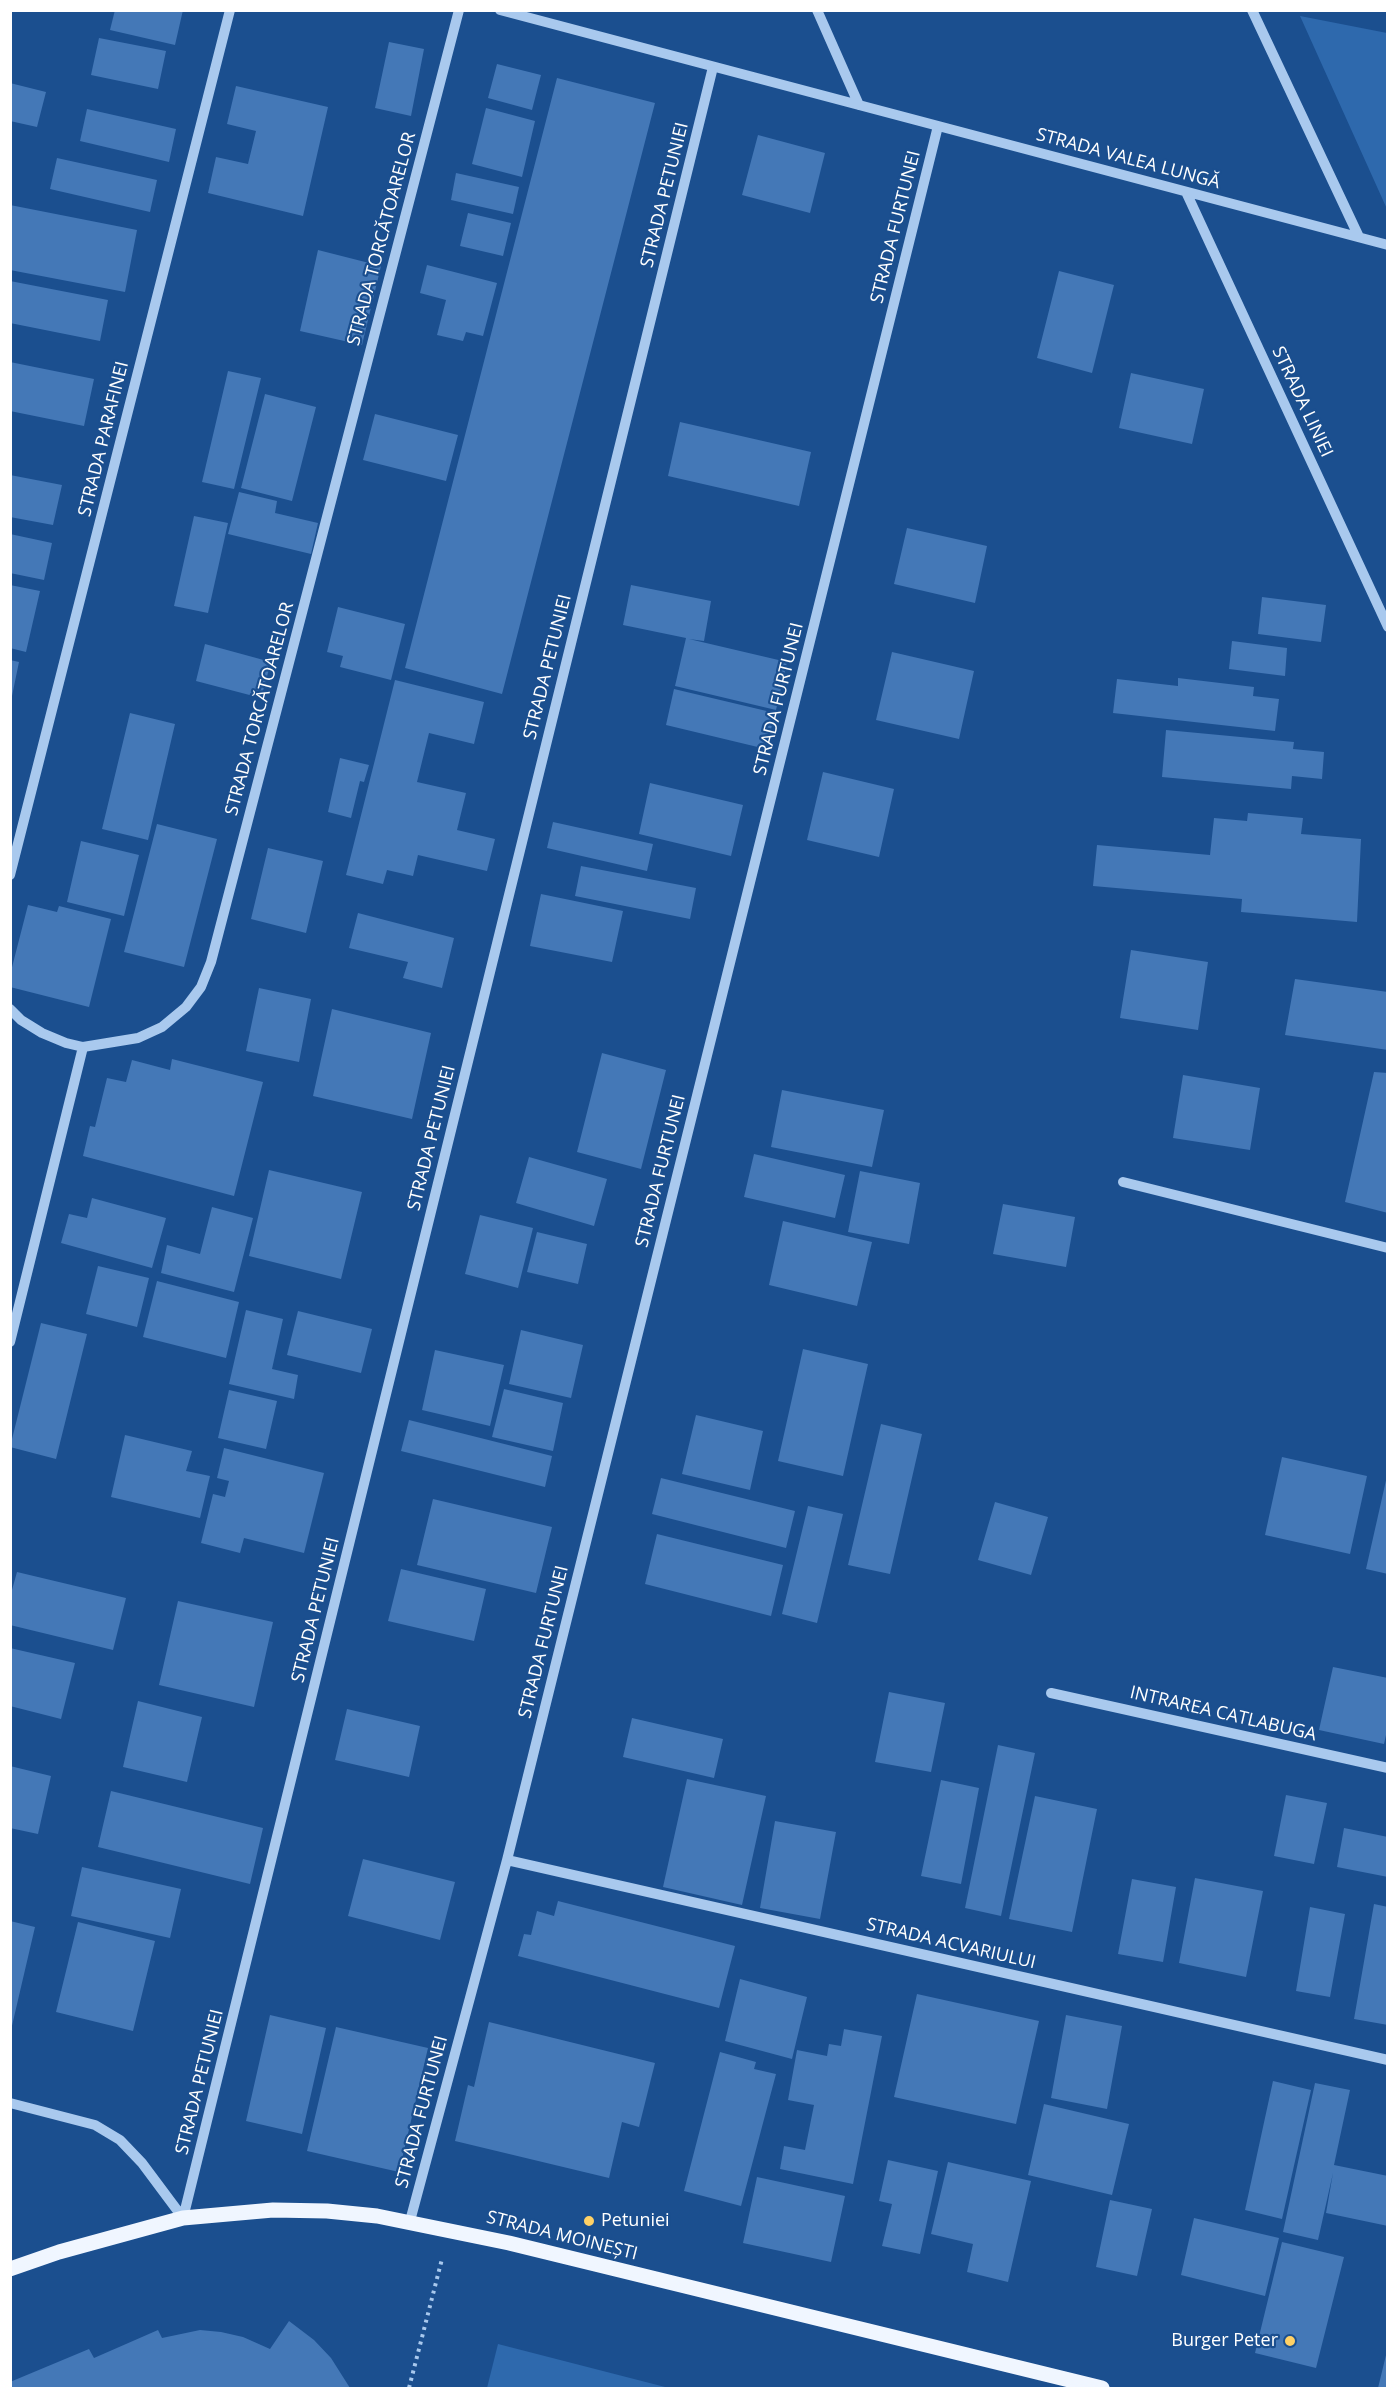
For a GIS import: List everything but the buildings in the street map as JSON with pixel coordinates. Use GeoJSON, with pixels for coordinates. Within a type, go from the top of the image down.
{"type":"FeatureCollection","features":[{"type":"Feature","properties":{"kind":"main road","name":"STRADA MOINEȘTI"},"geometry":{"type":"LineString","coordinates":[[10,2269],[69,2249],[183,2218],[273,2210],[327,2211],[377,2216],[449,2229],[1102,2388]]}},
{"type":"Feature","properties":{"kind":"street","name":"STRADA PARAFINEI"},"geometry":{"type":"LineString","coordinates":[[10,875],[230,10]]}},
{"type":"Feature","properties":{"kind":"street","name":"STRADA TORCĂTOARELOR"},"geometry":{"type":"LineString","coordinates":[[83,1047],[138,1038],[162,1027],[186,1007],[196,994],[211,962],[459,10]]}},
{"type":"Feature","properties":{"kind":"street","name":"STRADA VALEA LUNGĂ"},"geometry":{"type":"LineString","coordinates":[[500,10],[1388,245]]}},
{"type":"Feature","properties":{"kind":"street"},"geometry":{"type":"LineString","coordinates":[[817,10],[859,105]]}},
{"type":"Feature","properties":{"kind":"street"},"geometry":{"type":"LineString","coordinates":[[1252,10],[1359,237]]}},
{"type":"Feature","properties":{"kind":"street","name":"STRADA PETUNIEI"},"geometry":{"type":"LineString","coordinates":[[183,2218],[713,67]]}},
{"type":"Feature","properties":{"kind":"street","name":"STRADA FURTUNEI"},"geometry":{"type":"LineString","coordinates":[[410,2221],[507,1860],[938,126]]}},
{"type":"Feature","properties":{"kind":"street","name":"STRADA LINIEI"},"geometry":{"type":"LineString","coordinates":[[1186,192],[1388,627]]}},
{"type":"Feature","properties":{"kind":"street"},"geometry":{"type":"LineString","coordinates":[[10,1009],[21,1020],[42,1033],[83,1047],[10,1342]]}},
{"type":"Feature","properties":{"kind":"street"},"geometry":{"type":"LineString","coordinates":[[1124,1182],[1388,1248]]}},
{"type":"Feature","properties":{"kind":"street","name":"INTRAREA CATLABUGA"},"geometry":{"type":"LineString","coordinates":[[1051,1693],[1388,1768]]}},
{"type":"Feature","properties":{"kind":"street","name":"STRADA ACVARIULUI"},"geometry":{"type":"LineString","coordinates":[[507,1860],[1388,2060]]}},
{"type":"Feature","properties":{"kind":"street"},"geometry":{"type":"LineString","coordinates":[[10,2103],[95,2125],[120,2140],[142,2163],[183,2218]]}},
{"type":"Feature","properties":{"kind":"path"},"geometry":{"type":"LineString","coordinates":[[409,2388],[449,2229]]}},
{"type":"Feature","properties":{"kind":"shaded area"},"geometry":{"type":"Polygon","coordinates":[[[1300,16],[1387,33],[1387,209],[1300,16]]]}},
{"type":"Feature","properties":{"kind":"shaded area"},"geometry":{"type":"Polygon","coordinates":[[[498,2344],[669,2388],[487,2388],[498,2344]]]}},
{"type":"Feature","properties":{"kind":"place","name":"Petuniei"},"geometry":{"type":"Point","coordinates":[589,2221]}},
{"type":"Feature","properties":{"kind":"place","name":"Burger Peter"},"geometry":{"type":"Point","coordinates":[1290,2341]}}]}
